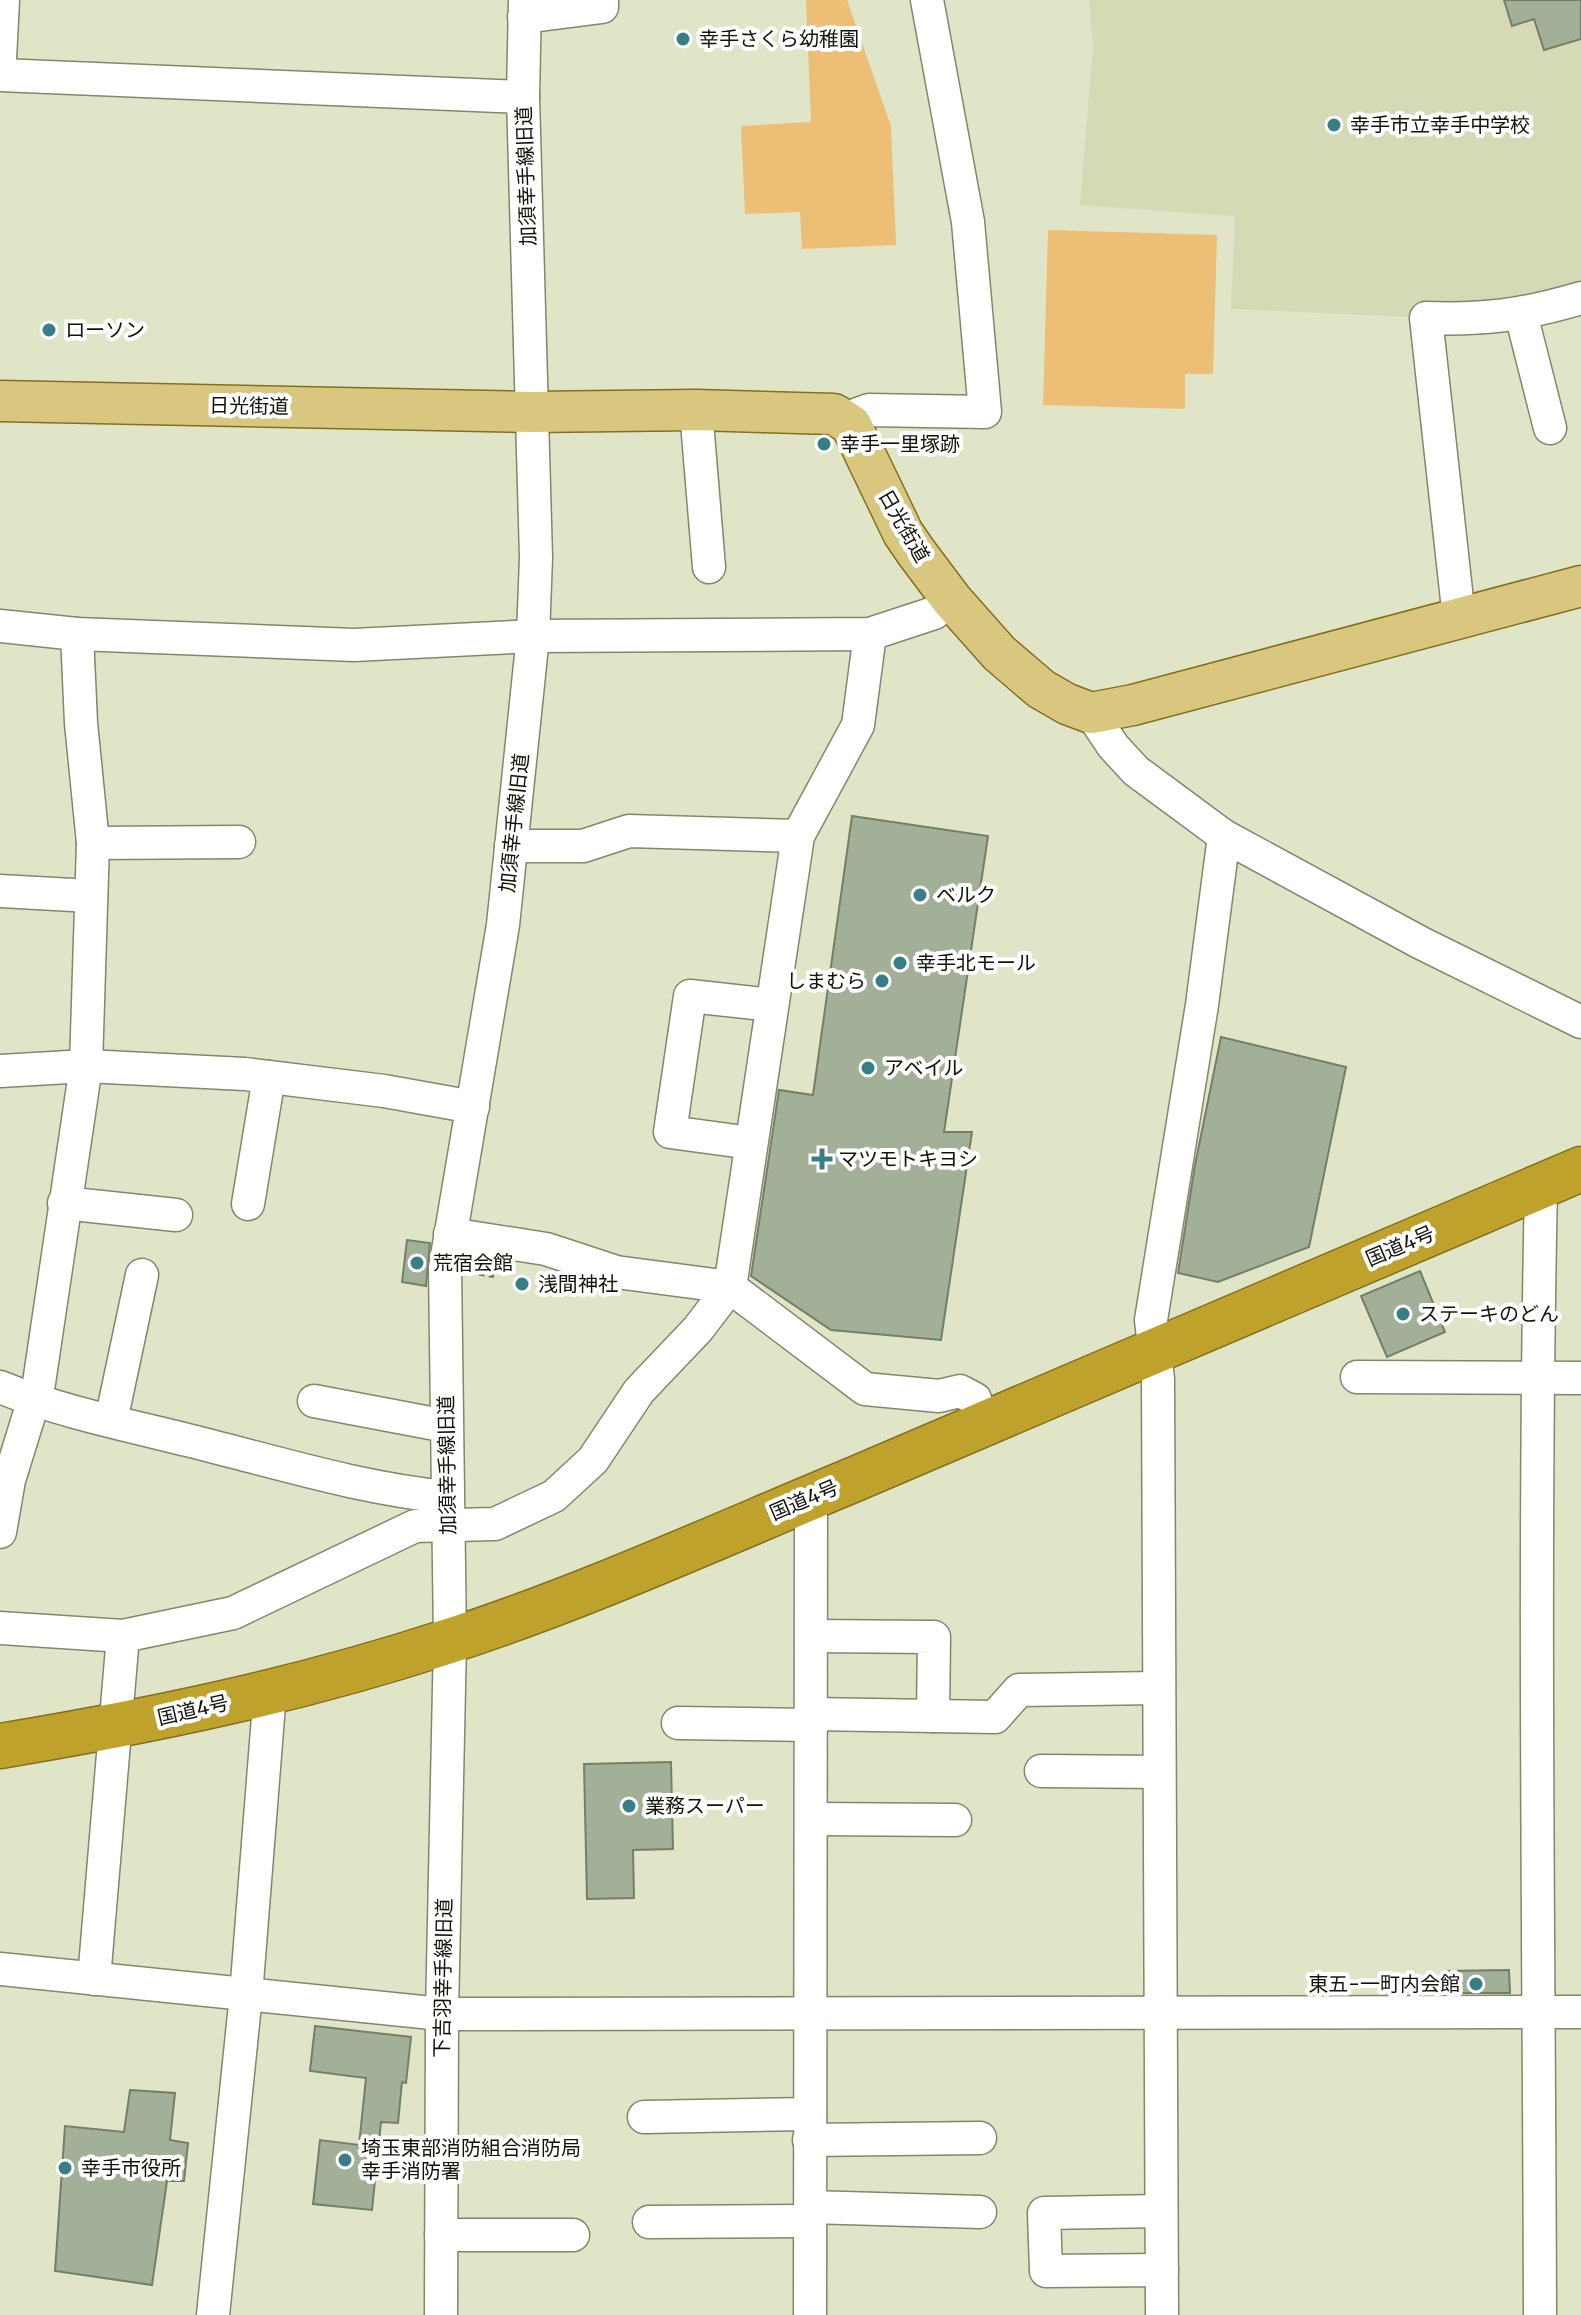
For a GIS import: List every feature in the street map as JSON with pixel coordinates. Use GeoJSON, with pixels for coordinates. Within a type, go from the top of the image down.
{"type":"FeatureCollection","features":[{"type":"Feature","properties":{"kind":"highway","name":"国道4号"},"geometry":{"type":"LineString","coordinates":[[0,1746],[114,1727],[270,1692],[450,1641],[574,1595],[984,1425],[1581,1169]]}},
{"type":"Feature","properties":{"kind":"main road","name":"日光街道"},"geometry":{"type":"LineString","coordinates":[[0,401],[531,412],[696,410],[834,414],[851,425],[903,533],[952,600],[999,653],[1041,689],[1091,713]]}},
{"type":"Feature","properties":{"kind":"main road"},"geometry":{"type":"LineString","coordinates":[[1091,713],[1133,705],[1581,586]]}},
{"type":"Feature","properties":{"kind":"street"},"geometry":{"type":"LineString","coordinates":[[0,59],[3,0]]}},
{"type":"Feature","properties":{"kind":"street"},"geometry":{"type":"LineString","coordinates":[[525,8],[602,7],[602,0]]}},
{"type":"Feature","properties":{"kind":"street"},"geometry":{"type":"LineString","coordinates":[[844,419],[869,410],[985,412],[968,222],[927,0]]}},
{"type":"Feature","properties":{"kind":"street","name":"加須幸手線旧道"},"geometry":{"type":"LineString","coordinates":[[450,1641],[445,1268],[503,925],[533,636],[536,558],[523,97],[525,8]]}},
{"type":"Feature","properties":{"kind":"street"},"geometry":{"type":"LineString","coordinates":[[0,75],[523,97]]}},
{"type":"Feature","properties":{"kind":"street"},"geometry":{"type":"LineString","coordinates":[[1459,618],[1426,318],[1477,320],[1521,314],[1581,298]]}},
{"type":"Feature","properties":{"kind":"street"},"geometry":{"type":"LineString","coordinates":[[1521,314],[1550,428]]}},
{"type":"Feature","properties":{"kind":"street"},"geometry":{"type":"LineString","coordinates":[[696,410],[709,567]]}},
{"type":"Feature","properties":{"kind":"street"},"geometry":{"type":"LineString","coordinates":[[0,626],[77,634],[354,645],[533,636],[870,634],[934,613],[952,600]]}},
{"type":"Feature","properties":{"kind":"street"},"geometry":{"type":"LineString","coordinates":[[0,1532],[9,1480],[39,1383],[86,1066],[93,843],[81,723],[77,634]]}},
{"type":"Feature","properties":{"kind":"street"},"geometry":{"type":"LineString","coordinates":[[0,1387],[33,1400],[111,1421],[388,1489],[447,1511],[495,1524],[554,1496],[593,1460],[639,1391],[698,1329],[730,1287],[798,836],[858,725],[870,634]]}},
{"type":"Feature","properties":{"kind":"street"},"geometry":{"type":"LineString","coordinates":[[1091,713],[1113,746],[1136,771],[1224,836],[1421,943],[1581,1022]]}},
{"type":"Feature","properties":{"kind":"street"},"geometry":{"type":"LineString","coordinates":[[511,846],[583,846],[629,831],[798,836]]}},
{"type":"Feature","properties":{"kind":"street"},"geometry":{"type":"LineString","coordinates":[[1162,2315],[1158,1379],[1151,1320],[1202,1005],[1224,836]]}},
{"type":"Feature","properties":{"kind":"street"},"geometry":{"type":"LineString","coordinates":[[93,843],[239,842]]}},
{"type":"Feature","properties":{"kind":"street"},"geometry":{"type":"LineString","coordinates":[[0,891],[91,896]]}},
{"type":"Feature","properties":{"kind":"street"},"geometry":{"type":"LineString","coordinates":[[751,1143],[670,1132],[690,996],[772,1005]]}},
{"type":"Feature","properties":{"kind":"street"},"geometry":{"type":"LineString","coordinates":[[0,1071],[86,1066],[269,1077],[384,1091],[473,1107]]}},
{"type":"Feature","properties":{"kind":"street"},"geometry":{"type":"LineString","coordinates":[[248,1204],[269,1077]]}},
{"type":"Feature","properties":{"kind":"street"},"geometry":{"type":"LineString","coordinates":[[1540,2315],[1536,2012],[1537,1378],[1541,1186]]}},
{"type":"Feature","properties":{"kind":"street"},"geometry":{"type":"LineString","coordinates":[[64,1203],[176,1215]]}},
{"type":"Feature","properties":{"kind":"street"},"geometry":{"type":"LineString","coordinates":[[450,1234],[546,1249],[616,1272],[730,1287],[865,1389],[939,1396],[960,1391],[975,1399],[984,1425]]}},
{"type":"Feature","properties":{"kind":"street"},"geometry":{"type":"LineString","coordinates":[[111,1421],[142,1275]]}},
{"type":"Feature","properties":{"kind":"street"},"geometry":{"type":"LineString","coordinates":[[1357,1377],[1581,1378]]}},
{"type":"Feature","properties":{"kind":"street"},"geometry":{"type":"LineString","coordinates":[[314,1401],[446,1426]]}},
{"type":"Feature","properties":{"kind":"street"},"geometry":{"type":"LineString","coordinates":[[810,2315],[811,1497]]}},
{"type":"Feature","properties":{"kind":"street"},"geometry":{"type":"LineString","coordinates":[[0,1628],[123,1636],[233,1613],[447,1511]]}},
{"type":"Feature","properties":{"kind":"street"},"geometry":{"type":"LineString","coordinates":[[94,1979],[123,1636]]}},
{"type":"Feature","properties":{"kind":"street"},"geometry":{"type":"LineString","coordinates":[[812,1636],[934,1637],[933,1716]]}},
{"type":"Feature","properties":{"kind":"street","name":"下吉羽幸手線旧道"},"geometry":{"type":"LineString","coordinates":[[441,2315],[442,2014],[450,1641]]}},
{"type":"Feature","properties":{"kind":"street"},"geometry":{"type":"LineString","coordinates":[[678,1723],[995,1717],[1019,1690],[1158,1688]]}},
{"type":"Feature","properties":{"kind":"street"},"geometry":{"type":"LineString","coordinates":[[213,2315],[246,1995],[270,1692]]}},
{"type":"Feature","properties":{"kind":"street"},"geometry":{"type":"LineString","coordinates":[[1041,1771],[1159,1772]]}},
{"type":"Feature","properties":{"kind":"street"},"geometry":{"type":"LineString","coordinates":[[812,1819],[955,1820]]}},
{"type":"Feature","properties":{"kind":"street"},"geometry":{"type":"LineString","coordinates":[[0,1969],[442,2014],[1581,2012]]}},
{"type":"Feature","properties":{"kind":"street"},"geometry":{"type":"LineString","coordinates":[[644,2117],[980,2138]]}},
{"type":"Feature","properties":{"kind":"street"},"geometry":{"type":"LineString","coordinates":[[1161,2211],[1044,2213],[1046,2271],[1162,2270]]}},
{"type":"Feature","properties":{"kind":"street"},"geometry":{"type":"LineString","coordinates":[[649,2222],[810,2214],[980,2212]]}},
{"type":"Feature","properties":{"kind":"street"},"geometry":{"type":"LineString","coordinates":[[441,2235],[573,2235]]}},
{"type":"Feature","properties":{"kind":"shaded area"},"geometry":{"type":"Polygon","coordinates":[[[806,0],[847,0],[891,126],[896,245],[802,249],[800,212],[745,214],[741,126],[811,122],[806,0]]]}},
{"type":"Feature","properties":{"kind":"shaded area","name":"幸手市立幸手中学校"},"geometry":{"type":"Polygon","coordinates":[[[1089,0],[1581,0],[1581,283],[1487,308],[1411,317],[1231,309],[1235,216],[1080,205],[1093,44],[1089,0]]]}},
{"type":"Feature","properties":{"kind":"shaded area"},"geometry":{"type":"Polygon","coordinates":[[[1048,230],[1217,235],[1213,374],[1185,374],[1185,409],[1043,405],[1048,230]]]}},
{"type":"Feature","properties":{"kind":"building"},"geometry":{"type":"Polygon","coordinates":[[[1504,0],[1581,0],[1581,39],[1544,50],[1534,19],[1512,26],[1504,0]]]}},
{"type":"Feature","properties":{"kind":"building","name":"幸手北モール"},"geometry":{"type":"Polygon","coordinates":[[[852,816],[988,836],[944,1132],[972,1132],[941,1340],[831,1330],[751,1276],[779,1090],[813,1095],[852,816]]]}},
{"type":"Feature","properties":{"kind":"building"},"geometry":{"type":"Polygon","coordinates":[[[1221,1037],[1346,1067],[1309,1247],[1218,1282],[1178,1273],[1195,1165],[1221,1037]]]}},
{"type":"Feature","properties":{"kind":"building","name":"荒宿会館"},"geometry":{"type":"Polygon","coordinates":[[[407,1240],[430,1243],[426,1286],[402,1282],[407,1240]]]}},
{"type":"Feature","properties":{"kind":"building","name":"ステーキのどん"},"geometry":{"type":"Polygon","coordinates":[[[1420,1271],[1445,1332],[1387,1357],[1361,1296],[1420,1271]]]}},
{"type":"Feature","properties":{"kind":"building","name":"業務スーパー"},"geometry":{"type":"Polygon","coordinates":[[[671,1762],[673,1849],[633,1850],[634,1898],[587,1899],[584,1764],[671,1762]]]}},
{"type":"Feature","properties":{"kind":"building","name":"東五-一町内会館"},"geometry":{"type":"Polygon","coordinates":[[[1509,1970],[1510,1993],[1443,1993],[1443,1971],[1509,1970]]]}},
{"type":"Feature","properties":{"kind":"building"},"geometry":{"type":"Polygon","coordinates":[[[315,2026],[411,2037],[398,2123],[381,2122],[372,2210],[313,2204],[320,2140],[359,2145],[366,2078],[310,2071],[315,2026]]]}},
{"type":"Feature","properties":{"kind":"building"},"geometry":{"type":"Polygon","coordinates":[[[130,2090],[175,2093],[170,2140],[188,2143],[184,2181],[167,2181],[152,2285],[55,2271],[65,2126],[124,2132],[130,2090]]]}},
{"type":"Feature","properties":{"kind":"place","name":"幸手さくら幼稚園"},"geometry":{"type":"Point","coordinates":[683,39]}},
{"type":"Feature","properties":{"kind":"place","name":"幸手市立幸手中学校"},"geometry":{"type":"Point","coordinates":[1334,125]}},
{"type":"Feature","properties":{"kind":"place","name":"ローソン"},"geometry":{"type":"Point","coordinates":[49,330]}},
{"type":"Feature","properties":{"kind":"place","name":"幸手一里塚跡"},"geometry":{"type":"Point","coordinates":[824,444]}},
{"type":"Feature","properties":{"kind":"place","name":"ベルク"},"geometry":{"type":"Point","coordinates":[920,895]}},
{"type":"Feature","properties":{"kind":"place","name":"幸手北モール"},"geometry":{"type":"Point","coordinates":[900,963]}},
{"type":"Feature","properties":{"kind":"place","name":"しまむら"},"geometry":{"type":"Point","coordinates":[882,981]}},
{"type":"Feature","properties":{"kind":"place","name":"アベイル"},"geometry":{"type":"Point","coordinates":[868,1068]}},
{"type":"Feature","properties":{"kind":"place","name":"マツモトキヨシ"},"geometry":{"type":"Point","coordinates":[822,1159]}},
{"type":"Feature","properties":{"kind":"place","name":"荒宿会館"},"geometry":{"type":"Point","coordinates":[417,1263]}},
{"type":"Feature","properties":{"kind":"place","name":"浅間神社"},"geometry":{"type":"Point","coordinates":[522,1284]}},
{"type":"Feature","properties":{"kind":"place","name":"ステーキのどん"},"geometry":{"type":"Point","coordinates":[1403,1314]}},
{"type":"Feature","properties":{"kind":"place","name":"業務スーパー"},"geometry":{"type":"Point","coordinates":[629,1806]}},
{"type":"Feature","properties":{"kind":"place","name":"東五-一町内会館"},"geometry":{"type":"Point","coordinates":[1476,1984]}},
{"type":"Feature","properties":{"kind":"place","name":"埼玉東部消防組合消防局 幸手消防署"},"geometry":{"type":"Point","coordinates":[345,2160]}},
{"type":"Feature","properties":{"kind":"place","name":"幸手市役所"},"geometry":{"type":"Point","coordinates":[65,2168]}}]}
